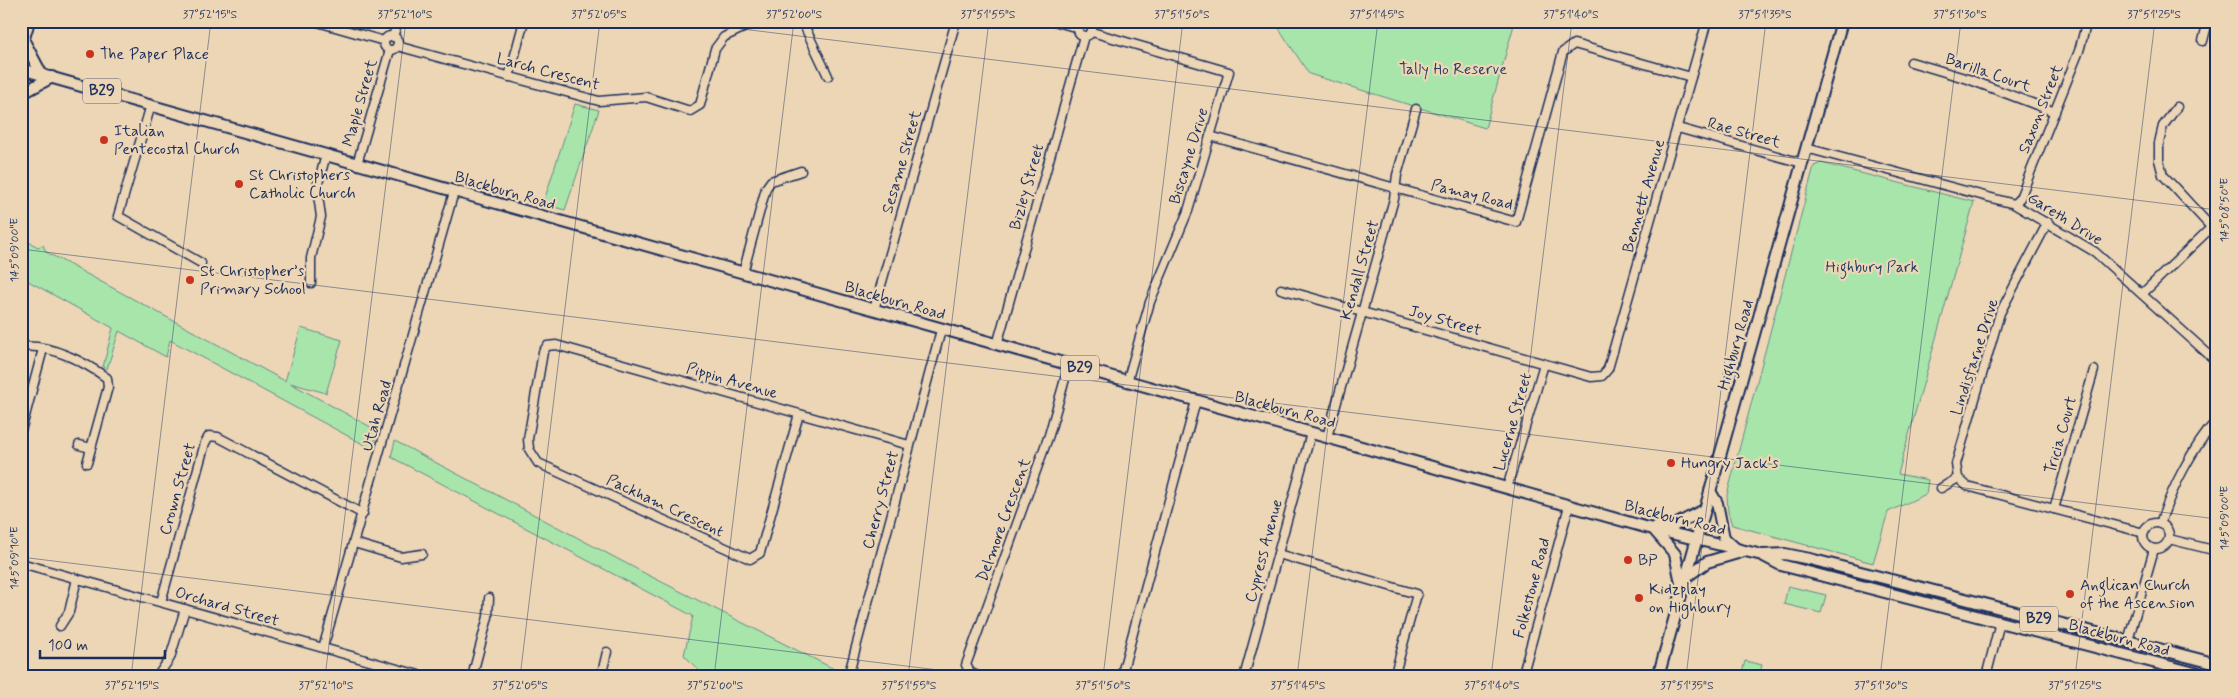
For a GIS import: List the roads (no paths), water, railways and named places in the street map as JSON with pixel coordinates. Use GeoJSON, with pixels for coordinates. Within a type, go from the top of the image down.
{"type":"FeatureCollection","features":[{"type":"Feature","properties":{"kind":"main road","name":"Highbury Road"},"geometry":{"type":"LineString","coordinates":[[1658,677],[1681,589],[1686,577],[1842,21]]}},
{"type":"Feature","properties":{"kind":"main road"},"geometry":{"type":"LineString","coordinates":[[21,94],[47,76],[24,33]]}},
{"type":"Feature","properties":{"kind":"main road","name":"Blackburn Road"},"geometry":{"type":"LineString","coordinates":[[21,69],[1569,506],[1696,540],[1762,555],[1781,565],[2210,677]]}},
{"type":"Feature","properties":{"kind":"main road"},"geometry":{"type":"LineString","coordinates":[[1710,491],[1717,503],[1724,538],[1740,550]]}},
{"type":"Feature","properties":{"kind":"main road"},"geometry":{"type":"LineString","coordinates":[[1649,528],[1675,525],[1704,510]]}},
{"type":"Feature","properties":{"kind":"main road"},"geometry":{"type":"LineString","coordinates":[[1649,528],[1662,536],[1675,554],[1680,572],[1681,589]]}},
{"type":"Feature","properties":{"kind":"main road"},"geometry":{"type":"LineString","coordinates":[[1686,577],[1707,562],[1740,550]]}},
{"type":"Feature","properties":{"kind":"main road","name":"Blackburn Road"},"geometry":{"type":"LineString","coordinates":[[1762,555],[1785,554],[1810,559],[2217,664]]}},
{"type":"Feature","properties":{"kind":"main road"},"geometry":{"type":"LineString","coordinates":[[2000,622],[2003,609]]}},
{"type":"Feature","properties":{"kind":"main road"},"geometry":{"type":"LineString","coordinates":[[2125,654],[2128,642]]}},
{"type":"Feature","properties":{"kind":"street"},"geometry":{"type":"LineString","coordinates":[[314,21],[384,42]]}},
{"type":"Feature","properties":{"kind":"street"},"geometry":{"type":"LineString","coordinates":[[393,37],[398,21]]}},
{"type":"Feature","properties":{"kind":"street"},"geometry":{"type":"LineString","coordinates":[[509,77],[524,21]]}},
{"type":"Feature","properties":{"kind":"street","name":"Larch Crescent"},"geometry":{"type":"LineString","coordinates":[[397,46],[599,101],[646,97],[690,110],[700,105],[715,49],[724,37],[758,21]]}},
{"type":"Feature","properties":{"kind":"street"},"geometry":{"type":"LineString","coordinates":[[802,21],[828,76]]}},
{"type":"Feature","properties":{"kind":"street","name":"Sesame Street"},"geometry":{"type":"LineString","coordinates":[[874,310],[956,21]]}},
{"type":"Feature","properties":{"kind":"street"},"geometry":{"type":"LineString","coordinates":[[1054,21],[1078,28]]}},
{"type":"Feature","properties":{"kind":"street","name":"Bennett Avenue"},"geometry":{"type":"LineString","coordinates":[[1602,376],[1608,370],[1707,21]]}},
{"type":"Feature","properties":{"kind":"street","name":"Saxon Street"},"geometry":{"type":"LineString","coordinates":[[2014,204],[2020,198],[2055,112],[2079,51],[2088,21]]}},
{"type":"Feature","properties":{"kind":"street"},"geometry":{"type":"LineString","coordinates":[[2203,41],[2208,21]]}},
{"type":"Feature","properties":{"kind":"street"},"geometry":{"type":"LineString","coordinates":[[1082,22],[1088,22],[1092,27],[1092,32],[1089,36],[1084,36],[1080,34],[1078,28],[1082,22]]}},
{"type":"Feature","properties":{"kind":"street","name":"Biscayne Drive"},"geometry":{"type":"LineString","coordinates":[[1092,32],[1229,72],[1188,211],[1150,302],[1127,382]]}},
{"type":"Feature","properties":{"kind":"street","name":"Bizley Street"},"geometry":{"type":"LineString","coordinates":[[997,345],[1084,36]]}},
{"type":"Feature","properties":{"kind":"street"},"geometry":{"type":"LineString","coordinates":[[384,42],[388,37],[393,37]]}},
{"type":"Feature","properties":{"kind":"street"},"geometry":{"type":"LineString","coordinates":[[384,42],[384,46],[390,50],[397,46],[397,40],[393,37]]}},
{"type":"Feature","properties":{"kind":"street","name":"Pamay Road"},"geometry":{"type":"LineString","coordinates":[[1210,136],[1516,222],[1563,52],[1574,44],[1691,77]]}},
{"type":"Feature","properties":{"kind":"street","name":"Maple Street"},"geometry":{"type":"LineString","coordinates":[[357,164],[390,50]]}},
{"type":"Feature","properties":{"kind":"street","name":"Barilla Court"},"geometry":{"type":"LineString","coordinates":[[1911,62],[1968,78],[2055,112]]}},
{"type":"Feature","properties":{"kind":"street"},"geometry":{"type":"LineString","coordinates":[[151,105],[118,216],[201,263]]}},
{"type":"Feature","properties":{"kind":"street"},"geometry":{"type":"LineString","coordinates":[[2142,294],[2214,224],[2163,175],[2159,160],[2159,143],[2163,126],[2176,107]]}},
{"type":"Feature","properties":{"kind":"street","name":"Kendall Street"},"geometry":{"type":"LineString","coordinates":[[1327,437],[1363,312],[1397,175],[1416,109]]}},
{"type":"Feature","properties":{"kind":"street","name":"Rae Street"},"geometry":{"type":"LineString","coordinates":[[1678,128],[1802,163]]}},
{"type":"Feature","properties":{"kind":"street","name":"Gareth Drive"},"geometry":{"type":"LineString","coordinates":[[1806,148],[2014,204],[2048,222],[2095,252],[2217,362]]}},
{"type":"Feature","properties":{"kind":"street"},"geometry":{"type":"LineString","coordinates":[[311,283],[311,258],[321,217],[317,187],[326,155]]}},
{"type":"Feature","properties":{"kind":"street"},"geometry":{"type":"LineString","coordinates":[[743,274],[766,188],[770,181],[801,171]]}},
{"type":"Feature","properties":{"kind":"street","name":"Utah Road"},"geometry":{"type":"LineString","coordinates":[[323,648],[454,192]]}},
{"type":"Feature","properties":{"kind":"street","name":"Lindisfarne Drive"},"geometry":{"type":"LineString","coordinates":[[1958,478],[1956,464],[2000,313],[2048,222]]}},
{"type":"Feature","properties":{"kind":"street","name":"Joy Street"},"geometry":{"type":"LineString","coordinates":[[1282,289],[1544,364],[1592,377],[1602,376]]}},
{"type":"Feature","properties":{"kind":"street","name":"Cherry Street"},"geometry":{"type":"LineString","coordinates":[[848,677],[941,330]]}},
{"type":"Feature","properties":{"kind":"street","name":"Pippin Avenue"},"geometry":{"type":"LineString","coordinates":[[547,346],[556,345],[909,445]]}},
{"type":"Feature","properties":{"kind":"street","name":"Packham Crescent"},"geometry":{"type":"LineString","coordinates":[[547,346],[543,352],[528,439],[529,449],[538,463],[750,559],[760,553],[799,414]]}},
{"type":"Feature","properties":{"kind":"street"},"geometry":{"type":"LineString","coordinates":[[21,347],[43,349],[62,354],[107,378],[108,387],[87,462]]}},
{"type":"Feature","properties":{"kind":"street"},"geometry":{"type":"LineString","coordinates":[[21,431],[43,349]]}},
{"type":"Feature","properties":{"kind":"street","name":"Lucerne Street"},"geometry":{"type":"LineString","coordinates":[[1507,488],[1544,364]]}},
{"type":"Feature","properties":{"kind":"street","name":"Delmore Crescent"},"geometry":{"type":"LineString","coordinates":[[979,677],[970,672],[966,665],[1049,435],[1069,365]]}},
{"type":"Feature","properties":{"kind":"street","name":"Tricia Court"},"geometry":{"type":"LineString","coordinates":[[2054,509],[2094,370]]}},
{"type":"Feature","properties":{"kind":"street"},"geometry":{"type":"LineString","coordinates":[[1121,677],[1196,401]]}},
{"type":"Feature","properties":{"kind":"street"},"geometry":{"type":"LineString","coordinates":[[2160,524],[2166,505],[2186,466],[2217,420]]}},
{"type":"Feature","properties":{"kind":"street","name":"Cypress Avenue"},"geometry":{"type":"LineString","coordinates":[[1244,677],[1311,433]]}},
{"type":"Feature","properties":{"kind":"street","name":"Crown Street"},"geometry":{"type":"LineString","coordinates":[[161,602],[205,443],[209,436],[218,437],[363,514]]}},
{"type":"Feature","properties":{"kind":"street"},"geometry":{"type":"LineString","coordinates":[[79,445],[91,448]]}},
{"type":"Feature","properties":{"kind":"street"},"geometry":{"type":"LineString","coordinates":[[1941,488],[1958,478],[1967,486],[2144,532]]}},
{"type":"Feature","properties":{"kind":"street","name":"Folkestone Road"},"geometry":{"type":"LineString","coordinates":[[1522,677],[1569,506]]}},
{"type":"Feature","properties":{"kind":"street"},"geometry":{"type":"LineString","coordinates":[[2153,523],[2160,524],[2166,527],[2169,539],[2166,545],[2154,549],[2147,546],[2144,540],[2144,532],[2147,526],[2153,523]]}},
{"type":"Feature","properties":{"kind":"street"},"geometry":{"type":"LineString","coordinates":[[2169,539],[2217,551]]}},
{"type":"Feature","properties":{"kind":"street"},"geometry":{"type":"LineString","coordinates":[[354,543],[401,557],[422,554]]}},
{"type":"Feature","properties":{"kind":"street"},"geometry":{"type":"LineString","coordinates":[[2128,642],[2154,549]]}},
{"type":"Feature","properties":{"kind":"street"},"geometry":{"type":"LineString","coordinates":[[1278,554],[1417,594],[1394,677]]}},
{"type":"Feature","properties":{"kind":"street","name":"Orchard Street"},"geometry":{"type":"LineString","coordinates":[[21,563],[426,677]]}},
{"type":"Feature","properties":{"kind":"street"},"geometry":{"type":"LineString","coordinates":[[60,626],[69,612],[77,579]]}},
{"type":"Feature","properties":{"kind":"street"},"geometry":{"type":"LineString","coordinates":[[472,677],[488,617],[490,598]]}},
{"type":"Feature","properties":{"kind":"street"},"geometry":{"type":"LineString","coordinates":[[157,677],[170,658],[185,609]]}},
{"type":"Feature","properties":{"kind":"street"},"geometry":{"type":"LineString","coordinates":[[1986,677],[2000,622]]}},
{"type":"Feature","properties":{"kind":"street"},"geometry":{"type":"LineString","coordinates":[[601,677],[608,652]]}},
{"type":"Feature","properties":{"kind":"place","name":"The Paper Place"},"geometry":{"type":"Point","coordinates":[90,54]}},
{"type":"Feature","properties":{"kind":"place","name":"Italian Pentecostal Church"},"geometry":{"type":"Point","coordinates":[104,140]}},
{"type":"Feature","properties":{"kind":"place","name":"St Christophers Catholic Church"},"geometry":{"type":"Point","coordinates":[239,184]}},
{"type":"Feature","properties":{"kind":"place","name":"St Christopher’s Primary School"},"geometry":{"type":"Point","coordinates":[190,280]}},
{"type":"Feature","properties":{"kind":"place","name":"Hungry Jack's"},"geometry":{"type":"Point","coordinates":[1671,463]}},
{"type":"Feature","properties":{"kind":"place","name":"BP"},"geometry":{"type":"Point","coordinates":[1628,560]}},
{"type":"Feature","properties":{"kind":"place","name":"Anglican Church of the Ascension"},"geometry":{"type":"Point","coordinates":[2070,594]}},
{"type":"Feature","properties":{"kind":"place","name":"Kidzplay on Highbury"},"geometry":{"type":"Point","coordinates":[1639,598]}},
{"type":"Feature","properties":{"kind":"park label","name":"Tally Ho Reserve"},"geometry":{"type":"Point","coordinates":[1453,69]}},
{"type":"Feature","properties":{"kind":"park label","name":"Highbury Park"},"geometry":{"type":"Point","coordinates":[1872,267]}}]}
